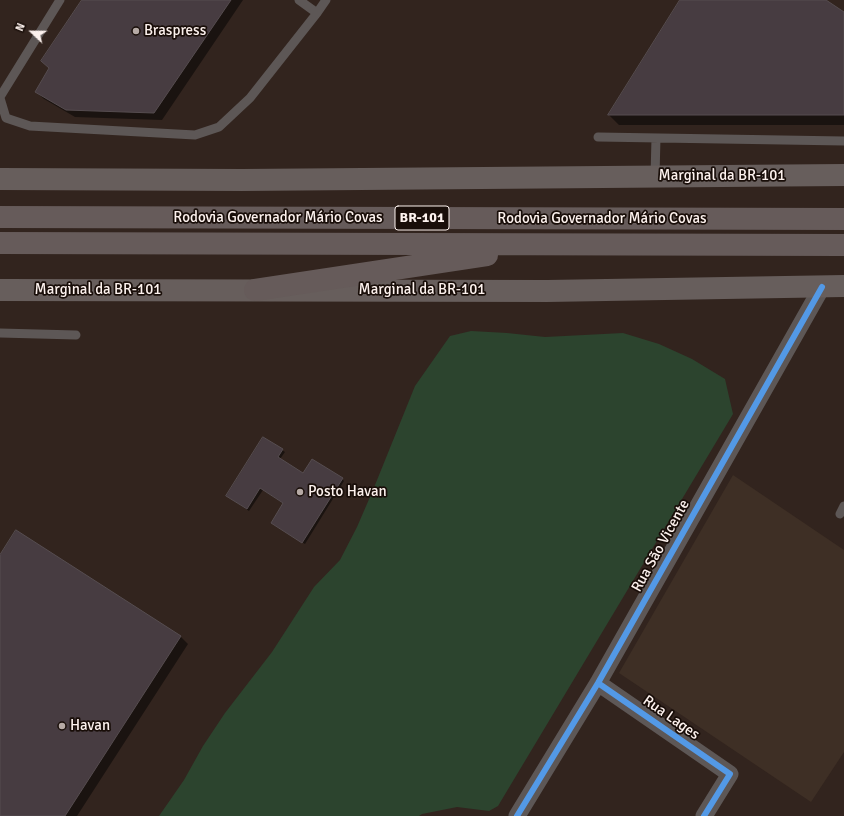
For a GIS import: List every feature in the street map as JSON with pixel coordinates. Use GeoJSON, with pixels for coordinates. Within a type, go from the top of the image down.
{"type":"FeatureCollection","features":[{"type":"Feature","properties":{"kind":"highway","name":"Marginal da BR-101"},"geometry":{"type":"LineString","coordinates":[[0,179],[242,180],[844,175]]}},
{"type":"Feature","properties":{"kind":"highway","name":"Rodovia Governador Mário Covas"},"geometry":{"type":"LineString","coordinates":[[0,217],[844,219]]}},
{"type":"Feature","properties":{"kind":"highway","name":"Rodovia Governador Mário Covas"},"geometry":{"type":"LineString","coordinates":[[0,243],[844,245]]}},
{"type":"Feature","properties":{"kind":"highway"},"geometry":{"type":"LineString","coordinates":[[254,290],[562,244]]}},
{"type":"Feature","properties":{"kind":"highway","name":"Marginal da BR-101"},"geometry":{"type":"LineString","coordinates":[[0,290],[547,291],[844,286]]}},
{"type":"Feature","properties":{"kind":"street","name":"Rua São Vicente"},"geometry":{"type":"LineString","coordinates":[[517,816],[598,683],[822,286]]}},
{"type":"Feature","properties":{"kind":"street","name":"Rua Lages"},"geometry":{"type":"LineString","coordinates":[[598,683],[730,774],[704,816]]}},
{"type":"Feature","properties":{"kind":"lane"},"geometry":{"type":"LineString","coordinates":[[60,0],[0,98],[6,118],[30,126],[195,135],[219,127],[250,98],[326,0]]}},
{"type":"Feature","properties":{"kind":"lane"},"geometry":{"type":"LineString","coordinates":[[299,0],[317,13]]}},
{"type":"Feature","properties":{"kind":"lane"},"geometry":{"type":"LineString","coordinates":[[598,137],[844,141]]}},
{"type":"Feature","properties":{"kind":"lane"},"geometry":{"type":"LineString","coordinates":[[655,176],[656,138]]}},
{"type":"Feature","properties":{"kind":"lane"},"geometry":{"type":"LineString","coordinates":[[0,333],[76,335]]}},
{"type":"Feature","properties":{"kind":"shaded area"},"geometry":{"type":"Polygon","coordinates":[[[733,475],[844,550],[844,752],[811,802],[619,673],[733,475]]]}},
{"type":"Feature","properties":{"kind":"green space"},"geometry":{"type":"Polygon","coordinates":[[[471,331],[545,337],[623,333],[659,344],[692,359],[725,379],[733,414],[498,806],[489,811],[457,807],[422,814],[419,816],[159,816],[184,780],[203,746],[225,713],[272,652],[314,587],[340,560],[357,527],[373,490],[415,386],[450,336],[471,331]]]}},
{"type":"Feature","properties":{"kind":"building","name":"Braspress"},"geometry":{"type":"Polygon","coordinates":[[[82,0],[231,0],[154,113],[66,110],[35,92],[49,68],[41,61],[82,0]]]}},
{"type":"Feature","properties":{"kind":"building"},"geometry":{"type":"Polygon","coordinates":[[[680,0],[826,0],[844,12],[844,115],[608,115],[680,0]]]}},
{"type":"Feature","properties":{"kind":"building","name":"Posto Havan"},"geometry":{"type":"Polygon","coordinates":[[[263,437],[283,449],[278,457],[303,473],[312,459],[343,478],[302,543],[271,523],[283,503],[260,488],[247,509],[226,496],[263,437]]]}},
{"type":"Feature","properties":{"kind":"building","name":"Havan"},"geometry":{"type":"Polygon","coordinates":[[[16,530],[181,636],[65,816],[0,816],[0,555],[16,530]]]}},
{"type":"Feature","properties":{"kind":"cycle path"},"geometry":{"type":"LineString","coordinates":[[517,816],[598,683],[822,287]]}},
{"type":"Feature","properties":{"kind":"cycle path"},"geometry":{"type":"LineString","coordinates":[[598,683],[730,774],[704,816]]}},
{"type":"Feature","properties":{"kind":"place","name":"Braspress"},"geometry":{"type":"Point","coordinates":[136,31]}},
{"type":"Feature","properties":{"kind":"place","name":"Posto Havan"},"geometry":{"type":"Point","coordinates":[300,492]}},
{"type":"Feature","properties":{"kind":"place","name":"Havan"},"geometry":{"type":"Point","coordinates":[62,726]}}]}
